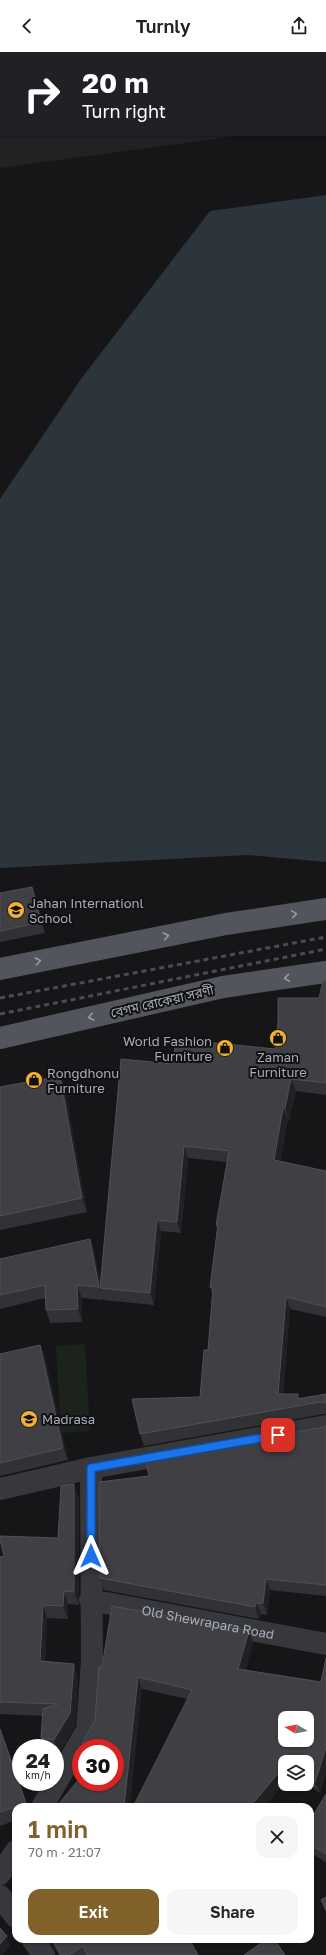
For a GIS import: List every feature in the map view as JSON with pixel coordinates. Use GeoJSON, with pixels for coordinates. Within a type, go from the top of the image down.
{"type":"FeatureCollection","features":[{"type":"Feature","properties":{"kind":"main road"},"geometry":{"type":"LineString","coordinates":[[0,969],[226,924],[326,909]]}},
{"type":"Feature","properties":{"kind":"main road","name":"বেগম রোকেয়া সরণী"},"geometry":{"type":"LineString","coordinates":[[0,1038],[223,987],[326,972]]}},
{"type":"Feature","properties":{"kind":"street"},"geometry":{"type":"LineString","coordinates":[[0,1489],[91,1468],[326,1425]]}},
{"type":"Feature","properties":{"kind":"street"},"geometry":{"type":"LineString","coordinates":[[44,1803],[87,1730],[92,1661],[90,1600],[91,1468]]}},
{"type":"Feature","properties":{"kind":"street","name":"Old Shewrapara Road"},"geometry":{"type":"LineString","coordinates":[[90,1600],[326,1644]]}},
{"type":"Feature","properties":{"kind":"street"},"geometry":{"type":"LineString","coordinates":[[0,1874],[12,1857]]}},
{"type":"Feature","properties":{"kind":"street"},"geometry":{"type":"LineString","coordinates":[[0,1896],[12,1912]]}},
{"type":"Feature","properties":{"kind":"street"},"geometry":{"type":"LineString","coordinates":[[35,1943],[44,1955]]}},
{"type":"Feature","properties":{"kind":"shaded area"},"geometry":{"type":"Polygon","coordinates":[[[0,136],[236,136],[0,168],[0,136]]]}},
{"type":"Feature","properties":{"kind":"shaded area"},"geometry":{"type":"Polygon","coordinates":[[[326,195],[326,862],[247,855],[0,868],[0,499],[81,379],[210,211],[326,195]]]}},
{"type":"Feature","properties":{"kind":"shaded area"},"geometry":{"type":"Polygon","coordinates":[[[85,1344],[90,1431],[61,1433],[56,1346],[85,1344]]]}},
{"type":"Feature","properties":{"kind":"building"},"geometry":{"type":"Polygon","coordinates":[[[32,887],[41,922],[0,931],[0,893],[32,887]]]}},
{"type":"Feature","properties":{"kind":"building"},"geometry":{"type":"Polygon","coordinates":[[[323,981],[326,981],[326,1083],[291,1079],[285,1108],[283,1108],[274,1160],[326,1171],[326,1307],[286,1297],[278,1394],[298,1394],[298,1399],[326,1394],[326,1403],[320,1402],[140,1434],[132,1399],[200,1397],[204,1350],[208,1350],[213,1288],[210,1287],[218,1225],[216,1225],[229,1151],[184,1146],[177,1222],[157,1220],[150,1293],[100,1288],[121,1059],[173,1064],[176,1039],[275,1049],[278,1023],[278,998],[319,998],[323,981]]]}},
{"type":"Feature","properties":{"kind":"building"},"geometry":{"type":"Polygon","coordinates":[[[60,1076],[82,1198],[0,1216],[0,1087],[60,1076]]]}},
{"type":"Feature","properties":{"kind":"building"},"geometry":{"type":"Polygon","coordinates":[[[90,1239],[99,1287],[77,1285],[78,1309],[46,1310],[45,1285],[0,1295],[0,1259],[90,1239]]]}},
{"type":"Feature","properties":{"kind":"building","name":"Madrasa"},"geometry":{"type":"Polygon","coordinates":[[[40,1345],[63,1448],[0,1463],[0,1354],[40,1345]]]}},
{"type":"Feature","properties":{"kind":"building"},"geometry":{"type":"Polygon","coordinates":[[[326,1426],[326,1585],[266,1579],[263,1603],[256,1603],[255,1607],[100,1578],[99,1482],[149,1476],[145,1459],[326,1426]]]}},
{"type":"Feature","properties":{"kind":"building"},"geometry":{"type":"Polygon","coordinates":[[[74,1484],[74,1592],[64,1591],[63,1606],[43,1605],[40,1661],[74,1664],[70,1713],[55,1739],[48,1739],[41,1738],[43,1709],[58,1704],[0,1702],[0,1557],[4,1556],[0,1536],[58,1538],[61,1486],[74,1484]]]}},
{"type":"Feature","properties":{"kind":"building"},"geometry":{"type":"Polygon","coordinates":[[[112,1606],[249,1631],[238,1669],[321,1682],[326,1658],[326,1748],[315,1782],[314,1755],[278,1755],[278,1773],[253,1803],[135,1803],[192,1690],[138,1677],[124,1803],[59,1803],[72,1788],[72,1791],[124,1791],[124,1739],[85,1739],[95,1720],[99,1667],[102,1667],[112,1606]]]}},
{"type":"Feature","properties":{"kind":"building"},"geometry":{"type":"Polygon","coordinates":[[[0,1729],[12,1763],[12,1791],[22,1791],[26,1803],[12,1803],[12,1808],[0,1812],[0,1729]]]}},
{"type":"Feature","properties":{"kind":"building"},"geometry":{"type":"Polygon","coordinates":[[[326,1794],[326,1854],[314,1847],[314,1814],[326,1794]]]}},
{"type":"Feature","properties":{"kind":"building"},"geometry":{"type":"Polygon","coordinates":[[[326,1897],[326,1910],[321,1900],[326,1897]]]}},
{"type":"Feature","properties":{"kind":"building"},"geometry":{"type":"Polygon","coordinates":[[[0,1928],[7,1936],[0,1944],[0,1928]]]}},
{"type":"Feature","properties":{"kind":"building"},"geometry":{"type":"Polygon","coordinates":[[[54,1943],[191,1943],[198,1955],[87,1955],[83,1946],[69,1955],[61,1955],[54,1943]]]}},
{"type":"Feature","properties":{"kind":"building"},"geometry":{"type":"Polygon","coordinates":[[[261,1943],[277,1943],[285,1955],[244,1955],[261,1943]]]}},
{"type":"Feature","properties":{"kind":"railway"},"geometry":{"type":"LineString","coordinates":[[0,998],[326,937]]}},
{"type":"Feature","properties":{"kind":"railway"},"geometry":{"type":"LineString","coordinates":[[0,1014],[326,949]]}},
{"type":"Feature","properties":{"kind":"place","name":"Jahan Internationl School"},"geometry":{"type":"Point","coordinates":[16,910]}},
{"type":"Feature","properties":{"kind":"place","name":"Zaman Furniture"},"geometry":{"type":"Point","coordinates":[278,1038]}},
{"type":"Feature","properties":{"kind":"place","name":"World Fashion Furniture"},"geometry":{"type":"Point","coordinates":[225,1048]}},
{"type":"Feature","properties":{"kind":"place","name":"Rongdhonu Furniture"},"geometry":{"type":"Point","coordinates":[34,1080]}},
{"type":"Feature","properties":{"kind":"place","name":"Madrasa"},"geometry":{"type":"Point","coordinates":[29,1419]}},
{"type":"Feature","properties":{"kind":"route"},"geometry":{"type":"LineString","coordinates":[[91,1556],[91,1468],[278,1435]]}}]}
